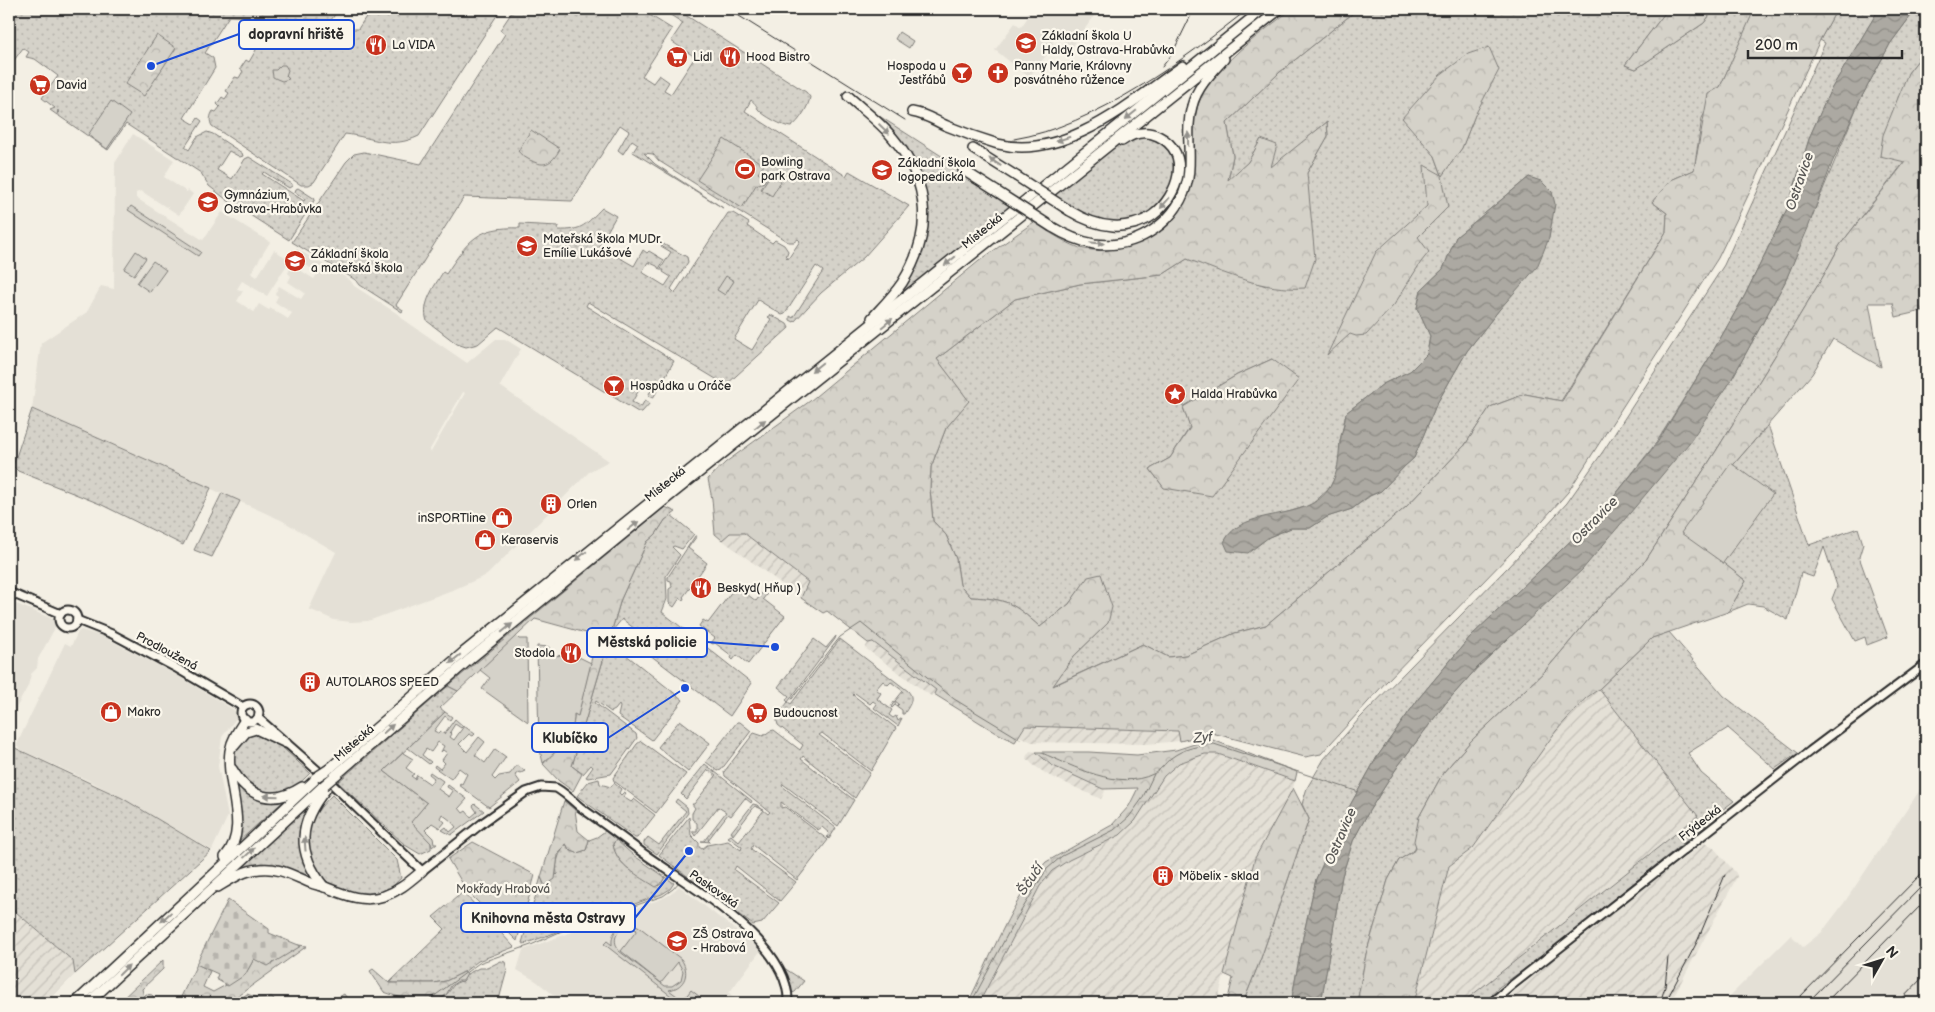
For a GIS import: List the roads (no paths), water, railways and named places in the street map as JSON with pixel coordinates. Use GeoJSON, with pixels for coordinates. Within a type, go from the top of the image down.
{"type":"FeatureCollection","features":[{"type":"Feature","properties":{"kind":"highway","name":"Místecká"},"geometry":{"type":"LineString","coordinates":[[334,773],[464,652],[1263,9]]}},
{"type":"Feature","properties":{"kind":"highway","name":"Místecká"},"geometry":{"type":"LineString","coordinates":[[75,1003],[269,822],[322,781],[352,761],[470,659],[672,494],[1280,9]]}},
{"type":"Feature","properties":{"kind":"highway"},"geometry":{"type":"LineString","coordinates":[[912,112],[924,114],[946,126],[1000,144],[1033,145],[1058,140],[1106,120],[1237,29]]}},
{"type":"Feature","properties":{"kind":"highway"},"geometry":{"type":"LineString","coordinates":[[963,170],[1052,227],[1082,241],[1108,244],[1136,239],[1151,232],[1163,222],[1178,204],[1186,185],[1189,166],[1188,128],[1195,97],[1209,76],[1246,36]]}},
{"type":"Feature","properties":{"kind":"highway"},"geometry":{"type":"LineString","coordinates":[[848,96],[884,129],[900,147],[913,169],[924,206],[921,243],[909,271],[892,296],[856,337]]}},
{"type":"Feature","properties":{"kind":"highway"},"geometry":{"type":"LineString","coordinates":[[973,150],[1088,221],[1108,226],[1122,226],[1144,221],[1157,212],[1171,195],[1178,178],[1178,158],[1172,146],[1165,140],[1152,134],[1139,133],[1125,139],[1064,181]]}},
{"type":"Feature","properties":{"kind":"highway"},"geometry":{"type":"LineString","coordinates":[[202,884],[229,852],[234,843],[236,821],[230,750],[235,735],[245,720]]}},
{"type":"Feature","properties":{"kind":"highway"},"geometry":{"type":"LineString","coordinates":[[230,750],[251,729],[261,730],[286,743]]}},
{"type":"Feature","properties":{"kind":"highway"},"geometry":{"type":"LineString","coordinates":[[230,766],[244,786],[254,793],[266,797],[287,795],[322,781]]}},
{"type":"Feature","properties":{"kind":"highway","name":"Místecká"},"geometry":{"type":"LineString","coordinates":[[88,1003],[322,781]]}},
{"type":"Feature","properties":{"kind":"highway"},"geometry":{"type":"LineString","coordinates":[[322,781],[315,803],[308,814],[304,842],[308,863],[324,887]]}},
{"type":"Feature","properties":{"kind":"highway"},"geometry":{"type":"LineString","coordinates":[[200,898],[233,878],[259,869],[273,869],[286,871],[311,883],[354,898],[373,899],[397,891],[422,871]]}},
{"type":"Feature","properties":{"kind":"main road"},"geometry":{"type":"LineString","coordinates":[[9,592],[61,614]]}},
{"type":"Feature","properties":{"kind":"main road"},"geometry":{"type":"LineString","coordinates":[[66,610],[72,610],[76,613],[77,620],[74,626],[65,627],[60,622],[61,614],[66,610]]}},
{"type":"Feature","properties":{"kind":"main road","name":"Prodloužená"},"geometry":{"type":"LineString","coordinates":[[77,620],[112,634],[178,669],[243,707]]}},
{"type":"Feature","properties":{"kind":"main road","name":"Frýdecká"},"geometry":{"type":"LineString","coordinates":[[1491,1003],[1699,838],[1926,664]]}},
{"type":"Feature","properties":{"kind":"main road"},"geometry":{"type":"LineString","coordinates":[[249,704],[256,706],[259,711],[258,718],[252,721],[245,720],[242,714],[243,707],[249,704]]}},
{"type":"Feature","properties":{"kind":"main road"},"geometry":{"type":"LineString","coordinates":[[258,718],[286,743],[322,781],[422,871]]}},
{"type":"Feature","properties":{"kind":"main road","name":"Paskovská"},"geometry":{"type":"LineString","coordinates":[[422,871],[526,792],[546,786],[560,791],[680,880],[727,911],[756,937],[778,968],[787,990],[788,1003]]}},
{"type":"Feature","properties":{"kind":"water","name":"Ostravice"},"geometry":{"type":"Polygon","coordinates":[[[1879,9],[1916,9],[1890,44],[1859,102],[1832,163],[1808,228],[1785,282],[1729,384],[1689,443],[1582,570],[1477,668],[1445,704],[1398,766],[1369,811],[1353,841],[1342,876],[1321,1003],[1291,1003],[1316,879],[1348,809],[1377,757],[1419,698],[1470,637],[1604,509],[1657,443],[1745,295],[1788,207],[1810,136],[1830,91],[1879,9]]]}},
{"type":"Feature","properties":{"kind":"water"},"geometry":{"type":"Polygon","coordinates":[[[1529,177],[1541,181],[1552,192],[1555,204],[1549,238],[1537,267],[1499,310],[1467,351],[1436,405],[1414,458],[1381,491],[1369,496],[1352,509],[1327,517],[1310,528],[1291,528],[1269,537],[1248,553],[1228,551],[1224,542],[1233,530],[1245,523],[1260,518],[1306,506],[1320,499],[1330,487],[1337,471],[1346,413],[1383,384],[1410,371],[1427,354],[1430,336],[1417,308],[1421,290],[1443,269],[1456,237],[1529,177]]]}},
{"type":"Feature","properties":{"kind":"waterway","name":"Zyf"},"geometry":{"type":"LineString","coordinates":[[792,699],[840,637],[861,623],[954,699],[1020,739]]}},
{"type":"Feature","properties":{"kind":"waterway","name":"Zyf"},"geometry":{"type":"LineString","coordinates":[[1042,753],[1096,775],[1126,780],[1140,779],[1153,774],[1171,758],[1186,750],[1214,744],[1359,792]]}},
{"type":"Feature","properties":{"kind":"waterway","name":"Ščučí"},"geometry":{"type":"LineString","coordinates":[[971,1003],[1013,924],[1047,869],[1062,856],[1114,830],[1129,817],[1142,799],[1154,774]]}},
{"type":"Feature","properties":{"kind":"waterway"},"geometry":{"type":"LineString","coordinates":[[425,1003],[479,963],[531,945],[564,930],[663,896],[679,882]]}},
{"type":"Feature","properties":{"kind":"tram line"},"geometry":{"type":"LineString","coordinates":[[728,9],[905,120]]}},
{"type":"Feature","properties":{"kind":"tram line"},"geometry":{"type":"LineString","coordinates":[[1162,67],[1172,54],[1194,9]]}},
{"type":"Feature","properties":{"kind":"tram line"},"geometry":{"type":"LineString","coordinates":[[1014,139],[1045,132],[1076,120],[1138,88],[1196,49],[1248,9]]}},
{"type":"Feature","properties":{"kind":"railway"},"geometry":{"type":"LineString","coordinates":[[1794,1003],[1926,869]]}},
{"type":"Feature","properties":{"kind":"railway"},"geometry":{"type":"LineString","coordinates":[[1665,1003],[1697,942],[1725,875]]}},
{"type":"Feature","properties":{"kind":"railway"},"geometry":{"type":"LineString","coordinates":[[1807,1003],[1926,882]]}},
{"type":"Feature","properties":{"kind":"railway"},"geometry":{"type":"LineString","coordinates":[[1825,1003],[1926,900]]}},
{"type":"Feature","properties":{"kind":"railway"},"geometry":{"type":"LineString","coordinates":[[1660,1003],[1665,987],[1668,957]]}},
{"type":"Feature","properties":{"kind":"railway"},"geometry":{"type":"LineString","coordinates":[[1898,1003],[1926,974]]}},
{"type":"Feature","properties":{"kind":"place","name":"Základní škola U Haldy, Ostrava-Hrabůvka"},"geometry":{"type":"Point","coordinates":[1026,43]}},
{"type":"Feature","properties":{"kind":"place","name":"La VIDA"},"geometry":{"type":"Point","coordinates":[376,45]}},
{"type":"Feature","properties":{"kind":"place","name":"Lidl"},"geometry":{"type":"Point","coordinates":[677,57]}},
{"type":"Feature","properties":{"kind":"place","name":"Hood Bistro"},"geometry":{"type":"Point","coordinates":[730,57]}},
{"type":"Feature","properties":{"kind":"place","name":"dopravní hřiště"},"geometry":{"type":"Point","coordinates":[151,66]}},
{"type":"Feature","properties":{"kind":"place","name":"Hospoda u Jestřábů"},"geometry":{"type":"Point","coordinates":[962,73]}},
{"type":"Feature","properties":{"kind":"place","name":"Panny Marie, Královny posvátného růžence"},"geometry":{"type":"Point","coordinates":[998,73]}},
{"type":"Feature","properties":{"kind":"place","name":"David"},"geometry":{"type":"Point","coordinates":[40,85]}},
{"type":"Feature","properties":{"kind":"place","name":"Bowling park Ostrava"},"geometry":{"type":"Point","coordinates":[745,169]}},
{"type":"Feature","properties":{"kind":"place","name":"Základní škola logopedická"},"geometry":{"type":"Point","coordinates":[882,170]}},
{"type":"Feature","properties":{"kind":"place","name":"Gymnázium, Ostrava-Hrabůvka"},"geometry":{"type":"Point","coordinates":[208,202]}},
{"type":"Feature","properties":{"kind":"place","name":"Mateřská škola MUDr. Emílie Lukášové"},"geometry":{"type":"Point","coordinates":[527,246]}},
{"type":"Feature","properties":{"kind":"place","name":"Základní škola a mateřská škola"},"geometry":{"type":"Point","coordinates":[295,261]}},
{"type":"Feature","properties":{"kind":"place","name":"Hospůdka u Oráče"},"geometry":{"type":"Point","coordinates":[614,386]}},
{"type":"Feature","properties":{"kind":"place","name":"Halda Hrabůvka"},"geometry":{"type":"Point","coordinates":[1175,394]}},
{"type":"Feature","properties":{"kind":"place","name":"Orlen"},"geometry":{"type":"Point","coordinates":[551,504]}},
{"type":"Feature","properties":{"kind":"place","name":"inSPORTline"},"geometry":{"type":"Point","coordinates":[502,518]}},
{"type":"Feature","properties":{"kind":"place","name":"Keraservis"},"geometry":{"type":"Point","coordinates":[485,540]}},
{"type":"Feature","properties":{"kind":"place","name":"Beskyd( Hňup )"},"geometry":{"type":"Point","coordinates":[701,588]}},
{"type":"Feature","properties":{"kind":"place","name":"Městská policie"},"geometry":{"type":"Point","coordinates":[775,647]}},
{"type":"Feature","properties":{"kind":"place","name":"Stodola"},"geometry":{"type":"Point","coordinates":[571,653]}},
{"type":"Feature","properties":{"kind":"place","name":"AUTOLAROS SPEED"},"geometry":{"type":"Point","coordinates":[310,682]}},
{"type":"Feature","properties":{"kind":"place","name":"Klubíčko"},"geometry":{"type":"Point","coordinates":[685,688]}},
{"type":"Feature","properties":{"kind":"place","name":"Makro"},"geometry":{"type":"Point","coordinates":[111,712]}},
{"type":"Feature","properties":{"kind":"place","name":"Budoucnost"},"geometry":{"type":"Point","coordinates":[757,713]}},
{"type":"Feature","properties":{"kind":"place","name":"Knihovna města Ostravy"},"geometry":{"type":"Point","coordinates":[689,851]}},
{"type":"Feature","properties":{"kind":"place","name":"Möbelix - sklad"},"geometry":{"type":"Point","coordinates":[1163,876]}},
{"type":"Feature","properties":{"kind":"place","name":"ZŠ Ostrava - Hrabová"},"geometry":{"type":"Point","coordinates":[677,941]}},
{"type":"Feature","properties":{"kind":"park label","name":"Mokřady Hrabová"},"geometry":{"type":"Point","coordinates":[503,889]}}]}
